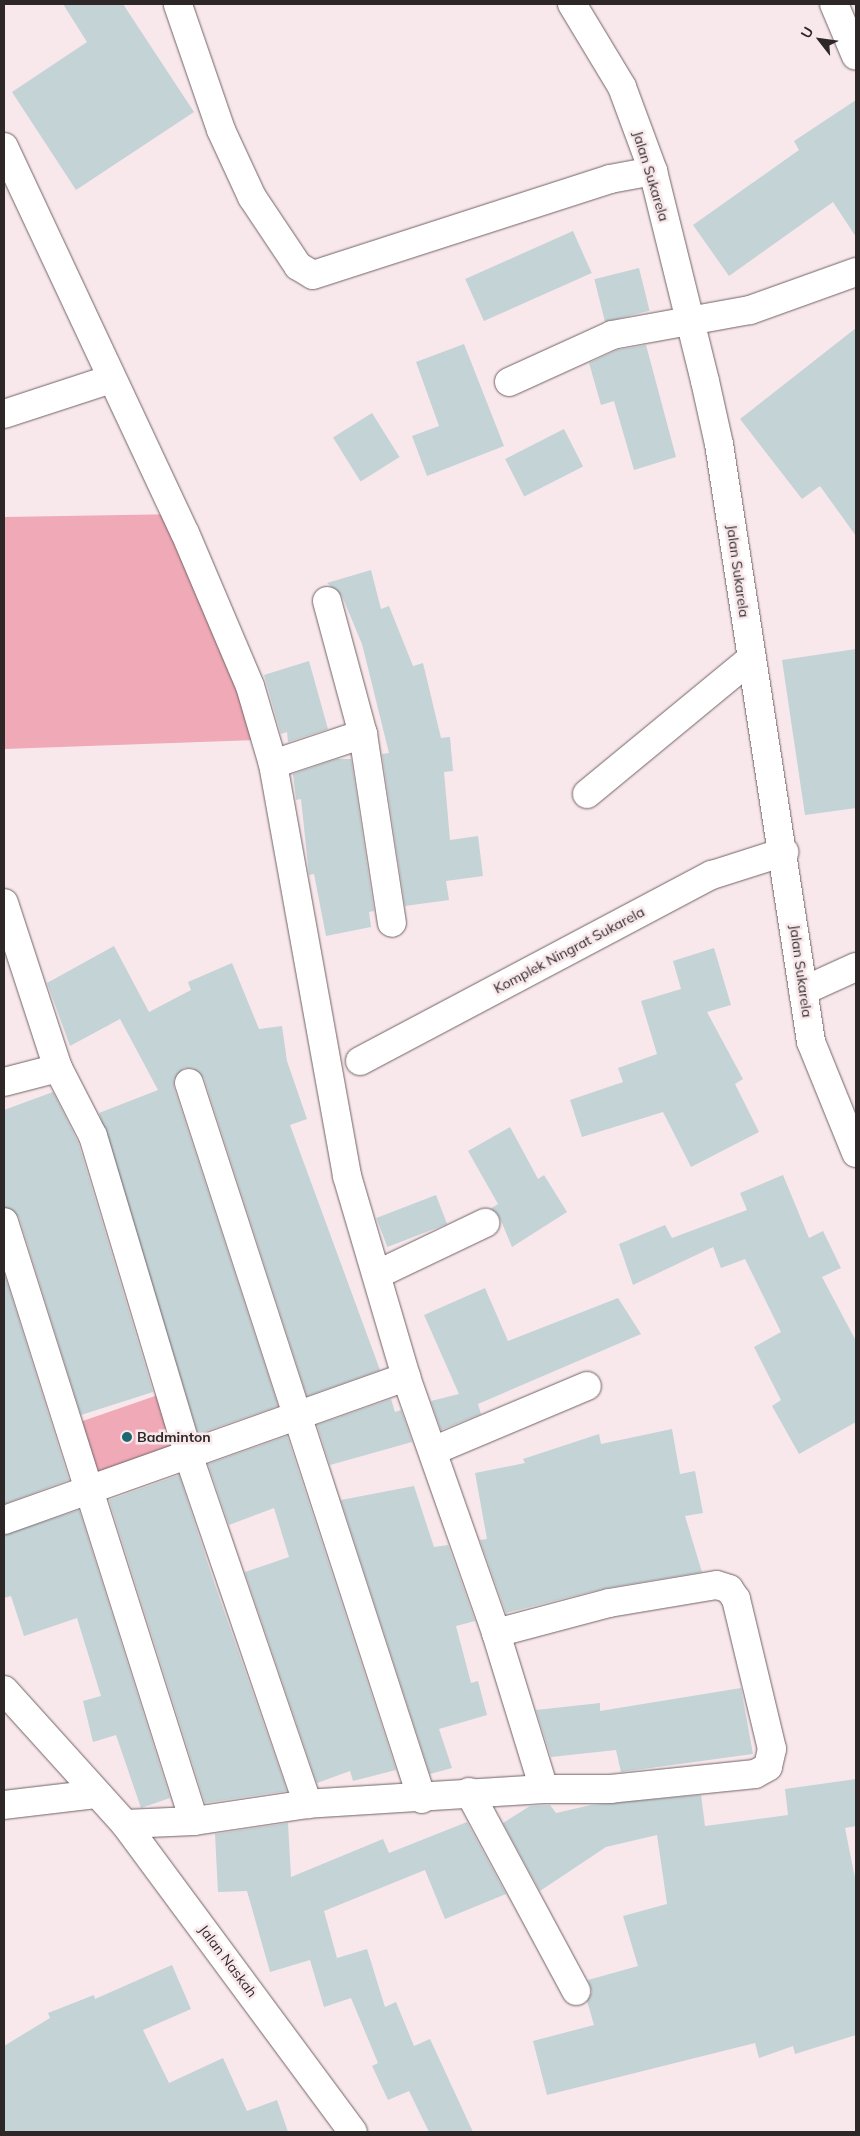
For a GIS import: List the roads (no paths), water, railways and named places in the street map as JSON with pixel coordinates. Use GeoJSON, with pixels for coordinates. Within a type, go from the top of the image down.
{"type":"FeatureCollection","features":[{"type":"Feature","properties":{"kind":"street","name":"Jalan Sukarela"},"geometry":{"type":"LineString","coordinates":[[572,4],[622,87],[653,171],[719,444],[751,659],[784,852],[811,1042],[856,1153]]}},
{"type":"Feature","properties":{"kind":"street"},"geometry":{"type":"LineString","coordinates":[[834,4],[856,56]]}},
{"type":"Feature","properties":{"kind":"street"},"geometry":{"type":"LineString","coordinates":[[178,5],[221,130],[252,197],[298,266],[312,275],[610,179],[653,171]]}},
{"type":"Feature","properties":{"kind":"street"},"geometry":{"type":"LineString","coordinates":[[4,147],[111,379],[185,533],[250,686],[272,764],[347,1176],[378,1274],[406,1377],[496,1632],[544,1789]]}},
{"type":"Feature","properties":{"kind":"street"},"geometry":{"type":"LineString","coordinates":[[509,382],[612,335],[757,308],[856,272]]}},
{"type":"Feature","properties":{"kind":"street"},"geometry":{"type":"LineString","coordinates":[[4,414],[111,379]]}},
{"type":"Feature","properties":{"kind":"street"},"geometry":{"type":"LineString","coordinates":[[327,601],[363,734],[392,923]]}},
{"type":"Feature","properties":{"kind":"street"},"geometry":{"type":"LineString","coordinates":[[587,794],[751,659]]}},
{"type":"Feature","properties":{"kind":"street"},"geometry":{"type":"LineString","coordinates":[[272,764],[363,734]]}},
{"type":"Feature","properties":{"kind":"street","name":"Komplek Ningrat Sukarela"},"geometry":{"type":"LineString","coordinates":[[360,1061],[712,875],[784,852]]}},
{"type":"Feature","properties":{"kind":"street"},"geometry":{"type":"LineString","coordinates":[[4,903],[58,1068],[94,1136],[189,1457],[308,1804]]}},
{"type":"Feature","properties":{"kind":"street"},"geometry":{"type":"LineString","coordinates":[[803,991],[856,967]]}},
{"type":"Feature","properties":{"kind":"street"},"geometry":{"type":"LineString","coordinates":[[4,1082],[58,1068]]}},
{"type":"Feature","properties":{"kind":"street"},"geometry":{"type":"LineString","coordinates":[[189,1083],[296,1418],[422,1799]]}},
{"type":"Feature","properties":{"kind":"street"},"geometry":{"type":"LineString","coordinates":[[4,1222],[88,1492],[194,1821]]}},
{"type":"Feature","properties":{"kind":"street"},"geometry":{"type":"LineString","coordinates":[[378,1274],[485,1223]]}},
{"type":"Feature","properties":{"kind":"street"},"geometry":{"type":"LineString","coordinates":[[4,1520],[189,1457],[406,1377]]}},
{"type":"Feature","properties":{"kind":"street"},"geometry":{"type":"LineString","coordinates":[[433,1451],[587,1386]]}},
{"type":"Feature","properties":{"kind":"street"},"geometry":{"type":"LineString","coordinates":[[125,1824],[194,1821],[308,1804],[422,1799],[469,1792],[612,1789],[755,1774],[768,1767],[772,1749],[736,1599],[729,1589],[717,1585],[609,1603],[496,1632]]}},
{"type":"Feature","properties":{"kind":"street","name":"Jalan Naskah"},"geometry":{"type":"LineString","coordinates":[[4,1690],[125,1824],[353,2132]]}},
{"type":"Feature","properties":{"kind":"street"},"geometry":{"type":"LineString","coordinates":[[469,1792],[576,1991]]}},
{"type":"Feature","properties":{"kind":"street"},"geometry":{"type":"LineString","coordinates":[[4,1805],[96,1794]]}},
{"type":"Feature","properties":{"kind":"place","name":"Badminton"},"geometry":{"type":"Point","coordinates":[127,1437]}}]}
